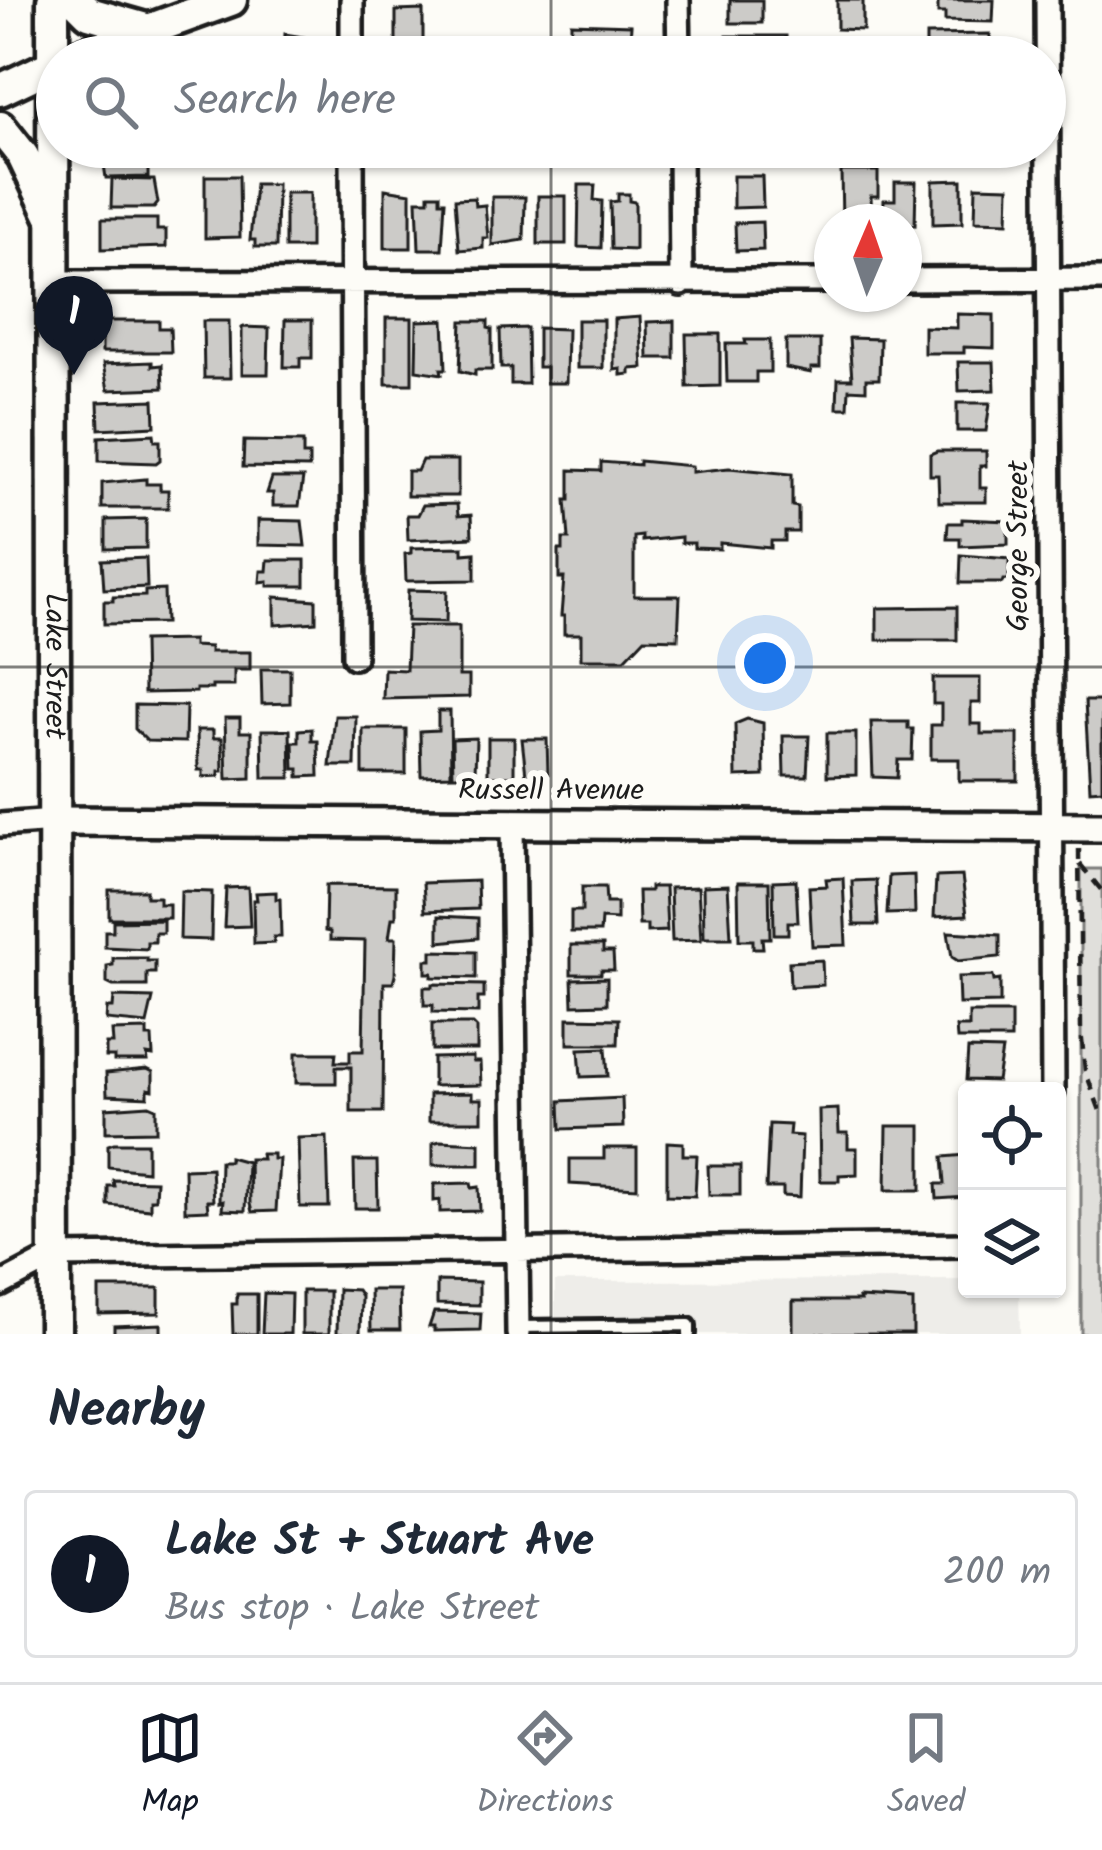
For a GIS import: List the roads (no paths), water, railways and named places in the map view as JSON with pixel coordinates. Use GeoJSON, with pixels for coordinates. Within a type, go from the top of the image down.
{"type":"FeatureCollection","features":[{"type":"Feature","properties":{"kind":"main road","name":"Lake Street"},"geometry":{"type":"LineString","coordinates":[[53,0],[58,36]]}},
{"type":"Feature","properties":{"kind":"main road"},"geometry":{"type":"LineString","coordinates":[[76,0],[89,13],[149,30]]}},
{"type":"Feature","properties":{"kind":"main road"},"geometry":{"type":"LineString","coordinates":[[132,36],[231,0]]}},
{"type":"Feature","properties":{"kind":"main road"},"geometry":{"type":"LineString","coordinates":[[0,91],[36,74]]}},
{"type":"Feature","properties":{"kind":"main road"},"geometry":{"type":"LineString","coordinates":[[0,128],[23,156],[55,225]]}},
{"type":"Feature","properties":{"kind":"main road","name":"Lake Street"},"geometry":{"type":"LineString","coordinates":[[55,1334],[57,168]]}},
{"type":"Feature","properties":{"kind":"street"},"geometry":{"type":"LineString","coordinates":[[352,0],[352,36]]}},
{"type":"Feature","properties":{"kind":"street"},"geometry":{"type":"LineString","coordinates":[[678,0],[679,36]]}},
{"type":"Feature","properties":{"kind":"street","name":"George Street"},"geometry":{"type":"LineString","coordinates":[[1047,0],[1047,36]]}},
{"type":"Feature","properties":{"kind":"street"},"geometry":{"type":"LineString","coordinates":[[352,168],[354,656]]}},
{"type":"Feature","properties":{"kind":"street"},"geometry":{"type":"LineString","coordinates":[[680,168],[681,284]]}},
{"type":"Feature","properties":{"kind":"street","name":"George Street"},"geometry":{"type":"LineString","coordinates":[[1046,168],[1046,278],[1078,828],[1055,1082]]}},
{"type":"Feature","properties":{"kind":"street"},"geometry":{"type":"LineString","coordinates":[[922,280],[1102,279]]}},
{"type":"Feature","properties":{"kind":"street"},"geometry":{"type":"LineString","coordinates":[[55,282],[814,281]]}},
{"type":"Feature","properties":{"kind":"street","name":"Russell Avenue"},"geometry":{"type":"LineString","coordinates":[[0,825],[55,821],[1078,828]]}},
{"type":"Feature","properties":{"kind":"street"},"geometry":{"type":"LineString","coordinates":[[512,824],[518,1330]]}},
{"type":"Feature","properties":{"kind":"street"},"geometry":{"type":"LineString","coordinates":[[0,1285],[55,1256],[958,1245]]}},
{"type":"Feature","properties":{"kind":"lane"},"geometry":{"type":"LineString","coordinates":[[518,1330],[689,1324],[689,1334]]}},
{"type":"Feature","properties":{"kind":"place","name":"Lake St + Stuart Ave"},"geometry":{"type":"Point","coordinates":[74,375]}}]}
